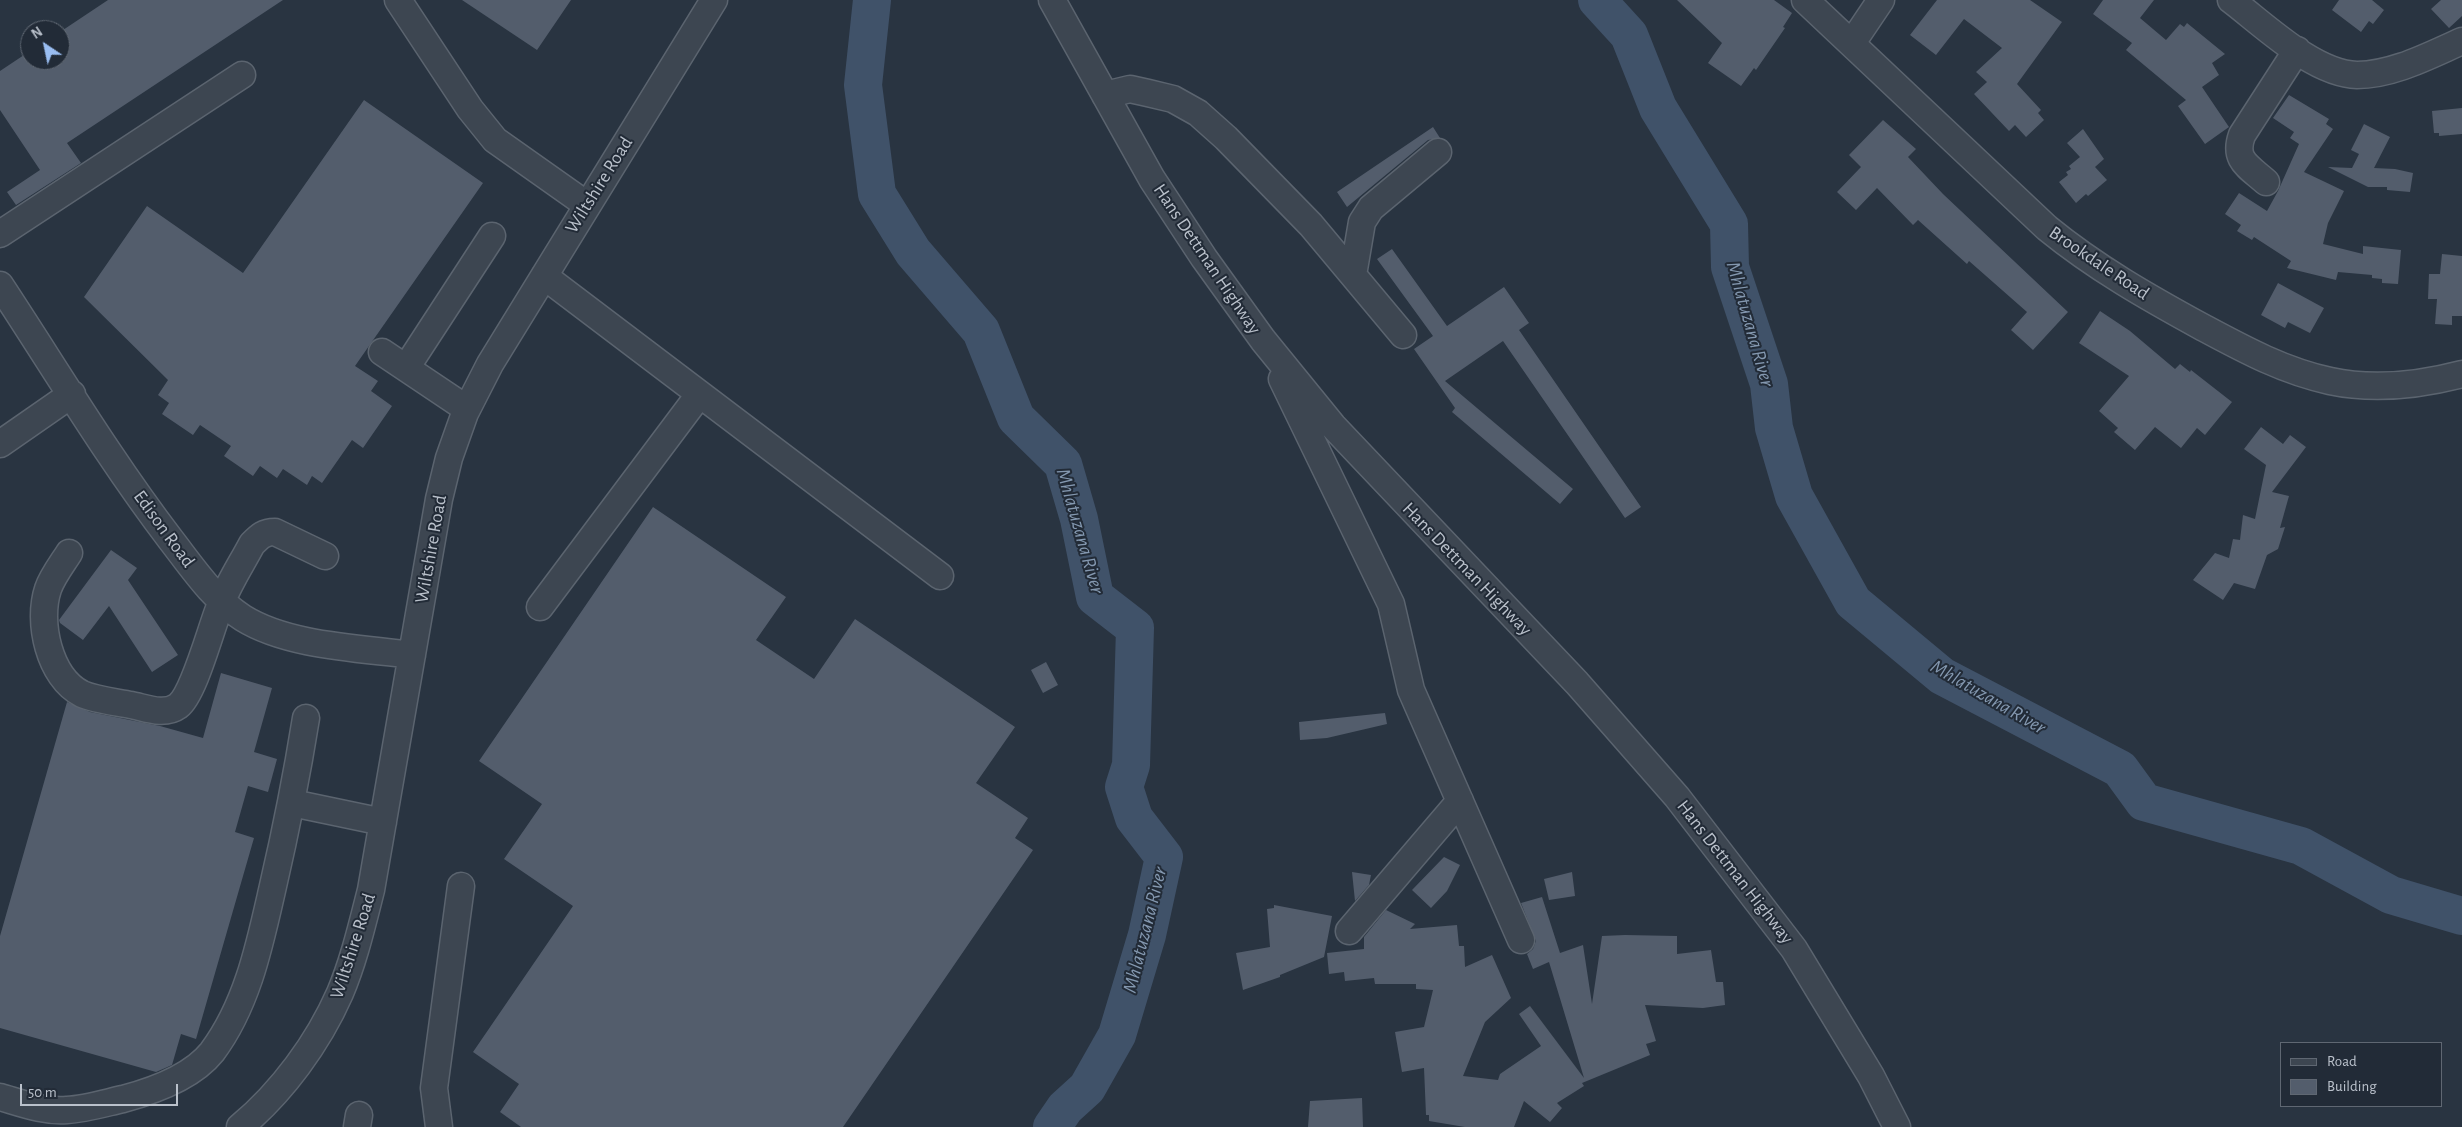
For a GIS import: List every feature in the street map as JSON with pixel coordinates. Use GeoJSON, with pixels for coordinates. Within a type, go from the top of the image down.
{"type":"FeatureCollection","features":[{"type":"Feature","properties":{"kind":"street"},"geometry":{"type":"LineString","coordinates":[[398,0],[470,109],[495,140],[587,205]]}},
{"type":"Feature","properties":{"kind":"street","name":"Wiltshire Road"},"geometry":{"type":"LineString","coordinates":[[240,1127],[256,1114],[317,1037],[340,993],[356,947],[372,890],[439,499],[449,458],[467,409],[490,364],[714,0]]}},
{"type":"Feature","properties":{"kind":"street","name":"Hans Dettman Highway"},"geometry":{"type":"LineString","coordinates":[[1052,0],[1152,179],[1176,217],[1263,340],[1333,426],[1577,683],[1677,797],[1794,949],[1870,1076],[1897,1127]]}},
{"type":"Feature","properties":{"kind":"street","name":"Brookdale Road"},"geometry":{"type":"LineString","coordinates":[[1805,0],[2047,228],[2080,255],[2112,276],[2182,316],[2264,359],[2300,374],[2332,381],[2384,385],[2422,382],[2462,374]]}},
{"type":"Feature","properties":{"kind":"street"},"geometry":{"type":"LineString","coordinates":[[1852,43],[1881,0]]}},
{"type":"Feature","properties":{"kind":"street"},"geometry":{"type":"LineString","coordinates":[[2231,0],[2297,50],[2328,68],[2357,75],[2387,71],[2462,41]]}},
{"type":"Feature","properties":{"kind":"street"},"geometry":{"type":"LineString","coordinates":[[2266,182],[2244,162],[2239,154],[2239,144],[2242,135],[2297,50]]}},
{"type":"Feature","properties":{"kind":"street"},"geometry":{"type":"LineString","coordinates":[[0,234],[242,75]]}},
{"type":"Feature","properties":{"kind":"street"},"geometry":{"type":"LineString","coordinates":[[1105,95],[1130,89],[1148,92],[1174,99],[1198,113],[1226,138],[1311,225],[1403,335]]}},
{"type":"Feature","properties":{"kind":"street"},"geometry":{"type":"LineString","coordinates":[[1353,276],[1362,222],[1371,208],[1438,152]]}},
{"type":"Feature","properties":{"kind":"street"},"geometry":{"type":"LineString","coordinates":[[406,368],[492,236]]}},
{"type":"Feature","properties":{"kind":"street"},"geometry":{"type":"LineString","coordinates":[[544,276],[940,576]]}},
{"type":"Feature","properties":{"kind":"street","name":"Edison Road"},"geometry":{"type":"LineString","coordinates":[[0,285],[150,512],[200,578],[222,601],[243,618],[268,630],[308,641],[412,655]]}},
{"type":"Feature","properties":{"kind":"street"},"geometry":{"type":"LineString","coordinates":[[1263,340],[1391,604],[1410,690],[1521,940]]}},
{"type":"Feature","properties":{"kind":"street"},"geometry":{"type":"LineString","coordinates":[[382,352],[467,409]]}},
{"type":"Feature","properties":{"kind":"street"},"geometry":{"type":"LineString","coordinates":[[5,434],[72,394]]}},
{"type":"Feature","properties":{"kind":"street"},"geometry":{"type":"LineString","coordinates":[[540,608],[699,395]]}},
{"type":"Feature","properties":{"kind":"street"},"geometry":{"type":"LineString","coordinates":[[69,553],[48,587],[44,606],[47,645],[58,668],[69,683],[83,694],[153,710],[168,711],[180,705],[188,691],[222,601],[252,544],[266,532],[275,532],[325,556]]}},
{"type":"Feature","properties":{"kind":"street"},"geometry":{"type":"LineString","coordinates":[[0,1097],[34,1106],[66,1110],[104,1103],[142,1094],[181,1076],[189,1072],[211,1053],[234,1017],[257,955],[292,803],[306,718]]}},
{"type":"Feature","properties":{"kind":"street"},"geometry":{"type":"LineString","coordinates":[[1349,931],[1460,801]]}},
{"type":"Feature","properties":{"kind":"street"},"geometry":{"type":"LineString","coordinates":[[292,803],[383,822]]}},
{"type":"Feature","properties":{"kind":"street"},"geometry":{"type":"LineString","coordinates":[[439,1127],[434,1088],[460,886]]}},
{"type":"Feature","properties":{"kind":"building"},"geometry":{"type":"Polygon","coordinates":[[[108,0],[283,0],[67,143],[81,163],[16,205],[7,192],[40,170],[0,110],[0,71],[20,58],[20,70],[70,70],[70,25],[108,0]]]}},
{"type":"Feature","properties":{"kind":"building"},"geometry":{"type":"Polygon","coordinates":[[[462,0],[571,0],[537,50],[462,0]]]}},
{"type":"Feature","properties":{"kind":"building"},"geometry":{"type":"Polygon","coordinates":[[[1677,0],[1774,0],[1792,13],[1783,27],[1785,28],[1756,70],[1754,68],[1741,86],[1708,63],[1722,43],[1677,0]]]}},
{"type":"Feature","properties":{"kind":"building"},"geometry":{"type":"Polygon","coordinates":[[[1937,0],[2030,0],[2062,22],[2017,84],[2041,110],[2038,113],[2044,120],[2026,137],[2015,125],[2009,131],[1974,94],[1987,82],[1976,72],[2002,48],[1964,19],[1936,55],[1910,35],[1937,0]]]}},
{"type":"Feature","properties":{"kind":"building"},"geometry":{"type":"Polygon","coordinates":[[[2103,0],[2154,0],[2140,18],[2166,40],[2180,24],[2184,27],[2187,23],[2225,54],[2212,63],[2219,75],[2202,87],[2229,127],[2205,144],[2178,106],[2186,100],[2126,50],[2132,43],[2093,14],[2103,0]]]}},
{"type":"Feature","properties":{"kind":"building"},"geometry":{"type":"Polygon","coordinates":[[[2339,0],[2372,0],[2384,10],[2373,24],[2369,21],[2361,32],[2332,10],[2339,0]]]}},
{"type":"Feature","properties":{"kind":"building"},"geometry":{"type":"Polygon","coordinates":[[[2441,0],[2462,0],[2462,16],[2449,28],[2431,9],[2441,0]]]}},
{"type":"Feature","properties":{"kind":"building"},"geometry":{"type":"Polygon","coordinates":[[[2289,95],[2329,119],[2326,124],[2333,129],[2304,172],[2344,191],[2328,223],[2323,244],[2363,254],[2363,246],[2401,250],[2398,284],[2382,283],[2382,279],[2372,278],[2372,275],[2338,272],[2336,280],[2287,268],[2291,261],[2254,237],[2252,240],[2237,231],[2241,225],[2225,214],[2239,193],[2267,211],[2278,191],[2299,144],[2290,138],[2294,132],[2273,118],[2289,95]]]}},
{"type":"Feature","properties":{"kind":"building"},"geometry":{"type":"Polygon","coordinates":[[[364,100],[483,183],[355,366],[378,381],[371,391],[392,406],[363,448],[352,440],[322,483],[312,476],[307,485],[283,469],[277,478],[260,466],[253,476],[224,456],[231,446],[200,425],[193,435],[162,414],[169,403],[158,395],[168,380],[84,297],[147,206],[243,273],[364,100]]]}},
{"type":"Feature","properties":{"kind":"building"},"geometry":{"type":"Polygon","coordinates":[[[2462,108],[2462,134],[2439,136],[2439,133],[2434,133],[2432,111],[2462,108]]]}},
{"type":"Feature","properties":{"kind":"building"},"geometry":{"type":"Polygon","coordinates":[[[1883,120],[1916,149],[1908,157],[1943,194],[2068,312],[2033,350],[2011,330],[2027,312],[1969,261],[1967,264],[1918,220],[1913,225],[1877,188],[1856,210],[1837,192],[1861,167],[1849,155],[1883,120]]]}},
{"type":"Feature","properties":{"kind":"building"},"geometry":{"type":"Polygon","coordinates":[[[2364,124],[2390,137],[2374,168],[2395,169],[2413,173],[2410,192],[2387,190],[2387,187],[2368,187],[2328,167],[2352,168],[2359,154],[2351,150],[2364,124]]]}},
{"type":"Feature","properties":{"kind":"building"},"geometry":{"type":"Polygon","coordinates":[[[1433,127],[1440,138],[1428,140],[1347,207],[1337,192],[1433,127]]]}},
{"type":"Feature","properties":{"kind":"building"},"geometry":{"type":"Polygon","coordinates":[[[2083,129],[2104,159],[2095,167],[2107,180],[2088,196],[2086,194],[2076,203],[2059,182],[2068,175],[2066,172],[2071,169],[2069,166],[2080,157],[2067,143],[2083,129]]]}},
{"type":"Feature","properties":{"kind":"building"},"geometry":{"type":"Polygon","coordinates":[[[1392,249],[1447,326],[1504,287],[1529,323],[1519,330],[1641,507],[1625,518],[1503,341],[1445,381],[1573,489],[1560,504],[1452,412],[1455,408],[1414,349],[1433,336],[1377,259],[1392,249]]]}},
{"type":"Feature","properties":{"kind":"building"},"geometry":{"type":"Polygon","coordinates":[[[2442,254],[2462,256],[2462,316],[2452,316],[2452,325],[2435,324],[2437,299],[2428,299],[2429,274],[2440,274],[2442,254]]]}},
{"type":"Feature","properties":{"kind":"building"},"geometry":{"type":"Polygon","coordinates":[[[2278,283],[2324,308],[2310,333],[2288,322],[2285,328],[2261,315],[2278,283]]]}},
{"type":"Feature","properties":{"kind":"building"},"geometry":{"type":"Polygon","coordinates":[[[2100,311],[2130,331],[2175,369],[2180,364],[2190,372],[2191,370],[2232,402],[2205,435],[2197,428],[2181,448],[2155,427],[2135,450],[2114,432],[2118,428],[2099,411],[2129,376],[2079,343],[2100,311]]]}},
{"type":"Feature","properties":{"kind":"building"},"geometry":{"type":"Polygon","coordinates":[[[2261,427],[2283,444],[2290,435],[2306,447],[2272,492],[2289,496],[2280,528],[2285,527],[2278,549],[2267,555],[2255,589],[2234,583],[2223,600],[2193,580],[2215,553],[2229,558],[2233,539],[2240,540],[2243,515],[2255,519],[2266,465],[2244,449],[2261,427]]]}},
{"type":"Feature","properties":{"kind":"building"},"geometry":{"type":"Polygon","coordinates":[[[653,507],[786,597],[756,640],[814,679],[855,619],[1015,727],[976,783],[1028,818],[1015,838],[1033,850],[843,1127],[521,1127],[500,1112],[519,1084],[473,1052],[573,906],[504,859],[542,804],[479,761],[653,507]]]}},
{"type":"Feature","properties":{"kind":"building"},"geometry":{"type":"Polygon","coordinates":[[[111,550],[137,568],[128,580],[178,655],[152,672],[109,606],[83,640],[60,623],[59,620],[111,550]]]}},
{"type":"Feature","properties":{"kind":"building"},"geometry":{"type":"Polygon","coordinates":[[[1046,662],[1058,685],[1043,693],[1031,670],[1046,662]]]}},
{"type":"Feature","properties":{"kind":"building"},"geometry":{"type":"Polygon","coordinates":[[[221,673],[272,688],[254,752],[277,759],[268,792],[248,786],[235,832],[254,838],[196,1039],[181,1034],[172,1065],[156,1072],[0,1028],[0,936],[67,702],[90,712],[160,726],[203,738],[221,673]]]}},
{"type":"Feature","properties":{"kind":"building"},"geometry":{"type":"Polygon","coordinates":[[[1385,713],[1387,724],[1327,738],[1300,740],[1299,722],[1385,713]]]}},
{"type":"Feature","properties":{"kind":"building"},"geometry":{"type":"Polygon","coordinates":[[[1444,857],[1460,865],[1447,891],[1431,908],[1412,890],[1444,857]]]}},
{"type":"Feature","properties":{"kind":"building"},"geometry":{"type":"Polygon","coordinates":[[[1352,872],[1371,875],[1369,885],[1355,901],[1352,872]]]}},
{"type":"Feature","properties":{"kind":"building"},"geometry":{"type":"Polygon","coordinates":[[[1572,872],[1575,896],[1549,900],[1544,879],[1572,872]]]}},
{"type":"Feature","properties":{"kind":"building"},"geometry":{"type":"Polygon","coordinates":[[[1542,897],[1560,953],[1583,945],[1592,1004],[1602,936],[1625,935],[1677,936],[1677,954],[1711,950],[1716,982],[1723,982],[1725,1005],[1703,1008],[1645,1005],[1656,1041],[1646,1044],[1650,1055],[1582,1083],[1584,1086],[1557,1103],[1562,1108],[1550,1122],[1524,1101],[1514,1127],[1465,1127],[1429,1121],[1429,1115],[1426,1115],[1424,1068],[1402,1072],[1395,1032],[1424,1027],[1433,990],[1416,989],[1416,984],[1375,984],[1374,978],[1345,981],[1344,972],[1329,974],[1327,953],[1364,949],[1364,937],[1386,910],[1415,924],[1410,929],[1457,925],[1459,946],[1464,946],[1465,967],[1492,955],[1511,998],[1485,1022],[1463,1076],[1498,1080],[1500,1074],[1541,1046],[1519,1014],[1530,1006],[1584,1078],[1549,962],[1533,969],[1527,954],[1533,949],[1536,941],[1521,903],[1542,897]]]}},
{"type":"Feature","properties":{"kind":"building"},"geometry":{"type":"Polygon","coordinates":[[[1274,905],[1332,916],[1324,957],[1280,975],[1280,977],[1243,990],[1236,953],[1270,947],[1267,909],[1274,908],[1274,905]]]}},
{"type":"Feature","properties":{"kind":"building"},"geometry":{"type":"Polygon","coordinates":[[[1362,1098],[1363,1127],[1308,1127],[1310,1101],[1362,1098]]]}},
{"type":"Feature","properties":{"kind":"waterway","name":"Mhlatuzana River"},"geometry":{"type":"LineString","coordinates":[[872,0],[863,85],[877,194],[913,252],[981,331],[1016,418],[1063,464],[1079,519],[1095,597],[1135,628],[1131,765],[1124,787],[1134,818],[1164,857],[1147,935],[1117,1035],[1087,1088],[1065,1108],[1052,1127]]}},
{"type":"Feature","properties":{"kind":"waterway","name":"Mhlatuzana River"},"geometry":{"type":"LineString","coordinates":[[1597,0],[1629,35],[1658,108],[1729,224],[1730,267],[1769,384],[1774,428],[1794,496],[1853,602],[1942,676],[2120,769],[2144,802],[2301,846],[2391,895],[2462,916]]}}]}
